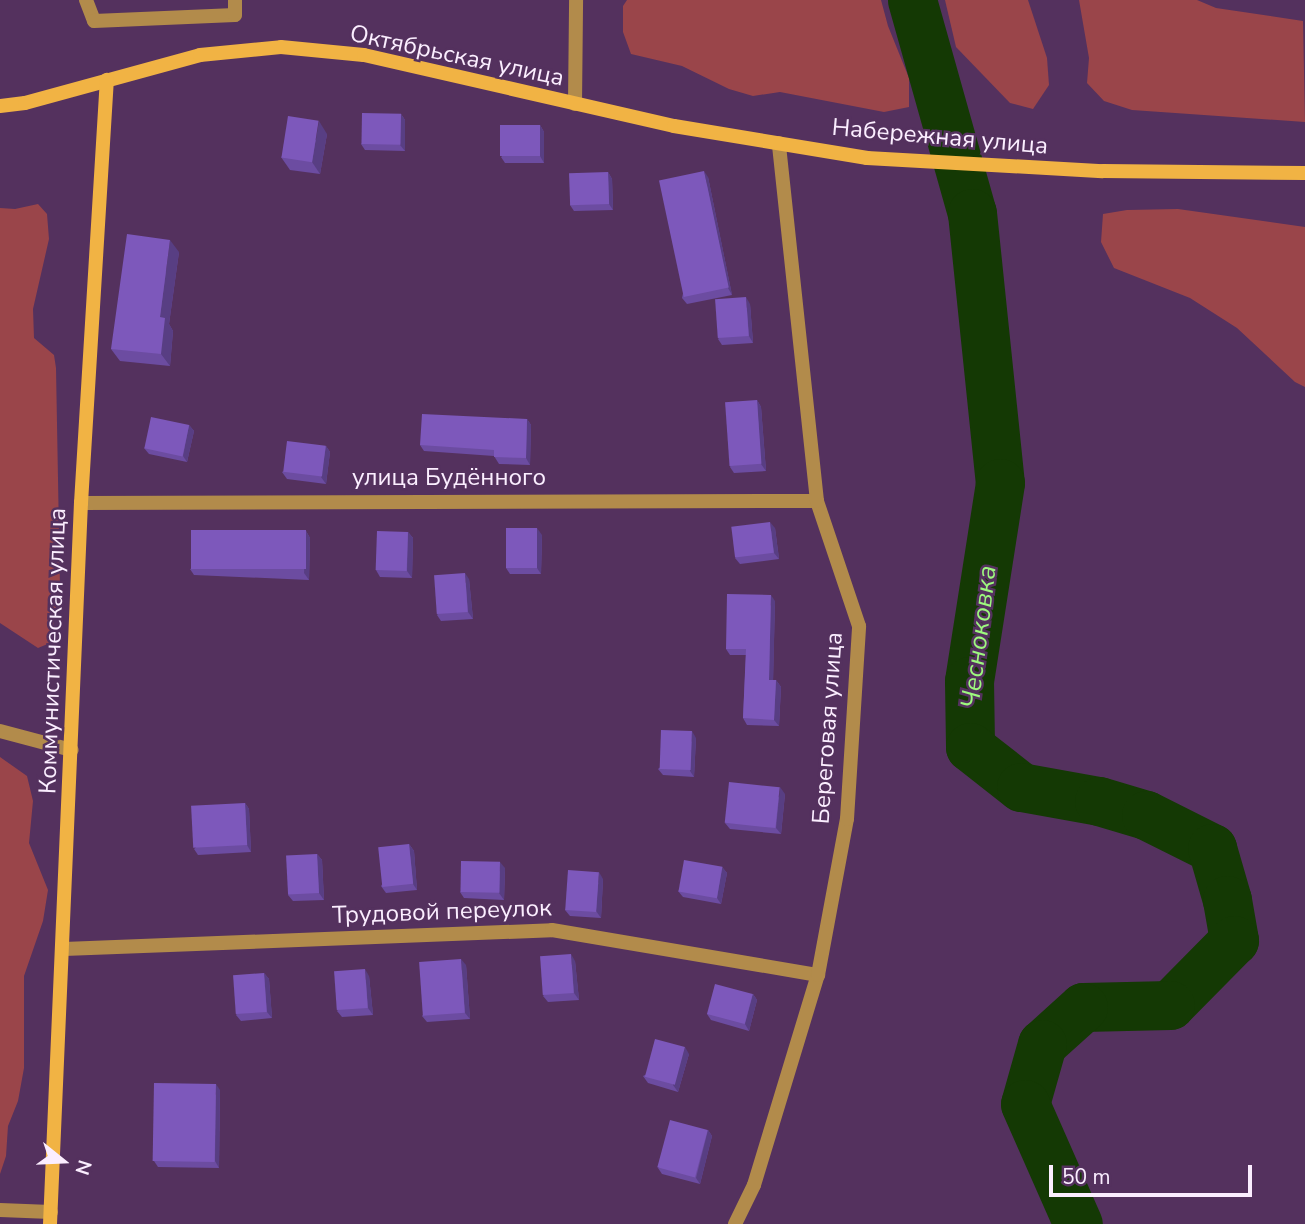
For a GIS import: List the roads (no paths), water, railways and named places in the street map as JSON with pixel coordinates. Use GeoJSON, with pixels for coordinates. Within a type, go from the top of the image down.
{"type":"FeatureCollection","features":[{"type":"Feature","properties":{"kind":"street"},"geometry":{"type":"LineString","coordinates":[[86,0],[94,21],[236,15],[235,0]]}},
{"type":"Feature","properties":{"kind":"street"},"geometry":{"type":"LineString","coordinates":[[575,104],[576,0]]}},
{"type":"Feature","properties":{"kind":"street","name":"Октябрьская улица"},"geometry":{"type":"LineString","coordinates":[[0,106],[25,103],[200,55],[281,47],[364,55],[575,104]]}},
{"type":"Feature","properties":{"kind":"street","name":"Коммунистическая улица"},"geometry":{"type":"LineString","coordinates":[[50,1218],[64,949],[81,503],[107,80]]}},
{"type":"Feature","properties":{"kind":"street","name":"Набережная улица"},"geometry":{"type":"LineString","coordinates":[[575,104],[674,126],[867,158],[1103,172],[1305,173]]}},
{"type":"Feature","properties":{"kind":"street","name":"Береговая улица"},"geometry":{"type":"LineString","coordinates":[[736,1224],[754,1185],[818,975],[847,819],[859,626],[817,501],[779,143]]}},
{"type":"Feature","properties":{"kind":"street","name":"улица Будённого"},"geometry":{"type":"LineString","coordinates":[[81,503],[817,501]]}},
{"type":"Feature","properties":{"kind":"street"},"geometry":{"type":"LineString","coordinates":[[0,731],[72,750]]}},
{"type":"Feature","properties":{"kind":"street","name":"Трудовой переулок"},"geometry":{"type":"LineString","coordinates":[[64,949],[552,930],[818,975]]}},
{"type":"Feature","properties":{"kind":"street"},"geometry":{"type":"LineString","coordinates":[[0,1210],[50,1218]]}},
{"type":"Feature","properties":{"kind":"waterway","name":"Чесноковка"},"geometry":{"type":"LineString","coordinates":[[912,0],[972,213],[1000,483],[969,681],[970,747],[1021,787],[1099,801],[1146,815],[1212,848],[1227,900],[1234,940],[1170,1005],[1083,1007],[1042,1044],[1025,1104],[1078,1224]]}}]}
